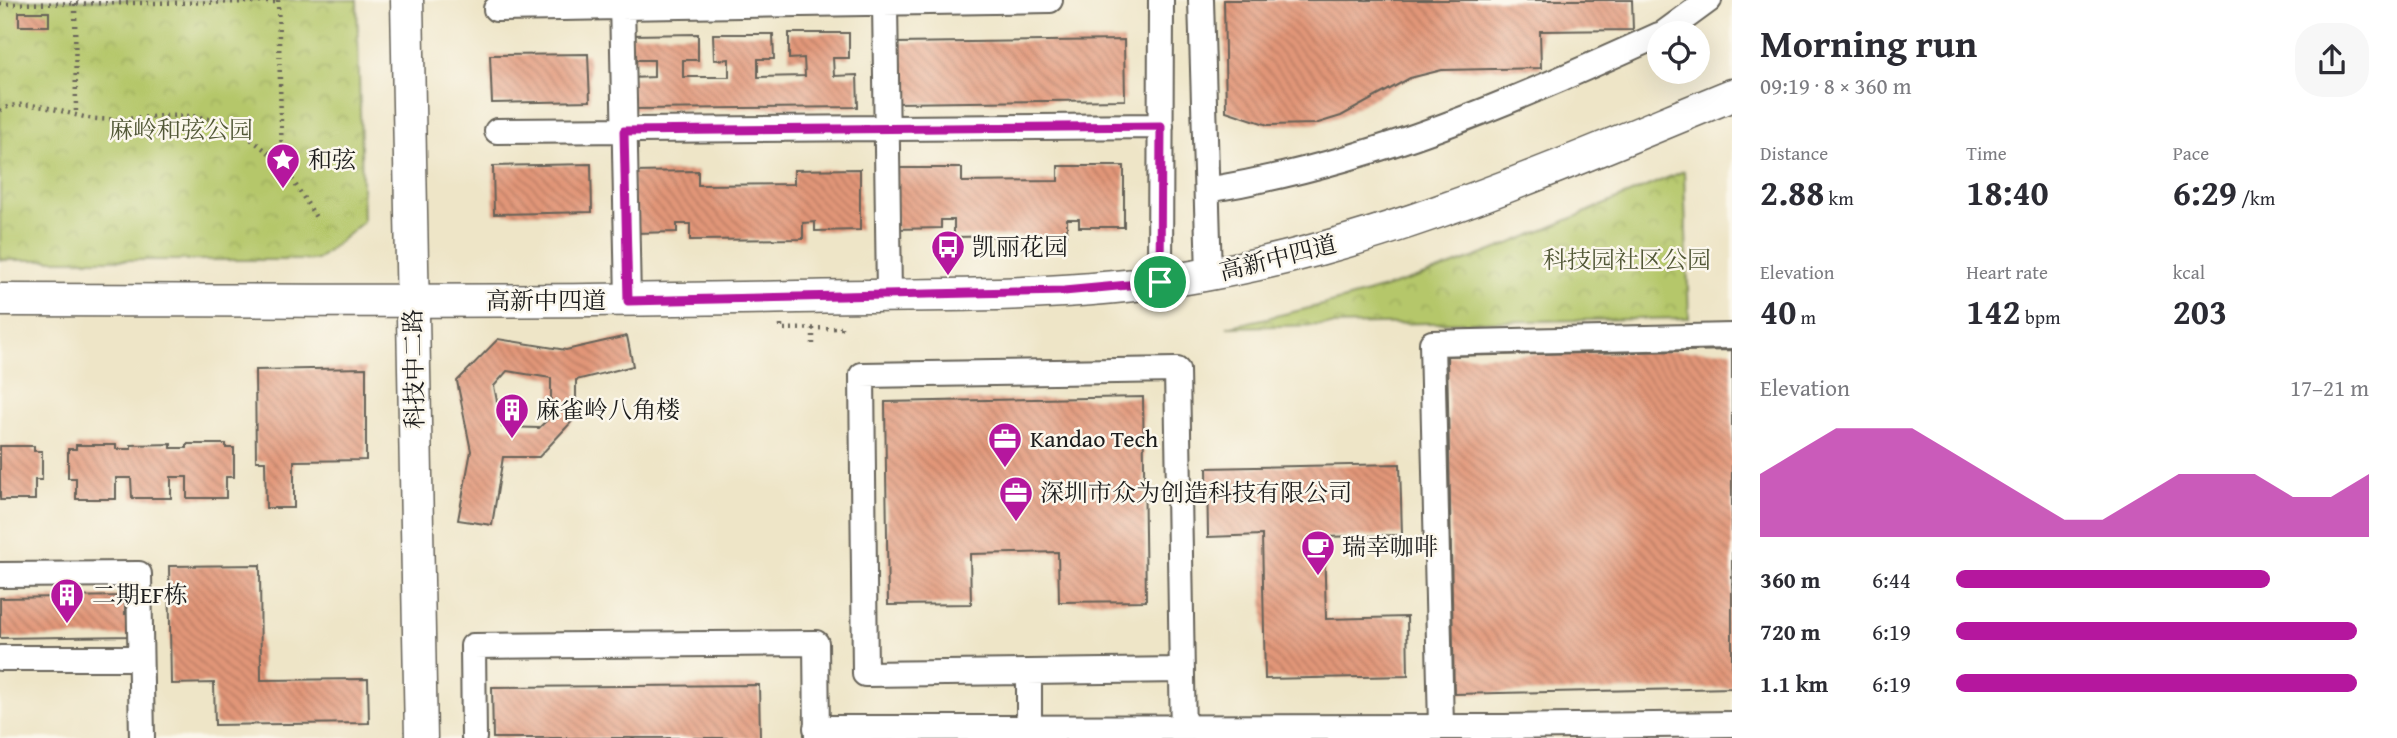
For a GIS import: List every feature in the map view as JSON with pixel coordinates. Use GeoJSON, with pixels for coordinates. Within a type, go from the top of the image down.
{"type":"FeatureCollection","features":[{"type":"Feature","properties":{"kind":"main road","name":"科技中二路"},"geometry":{"type":"LineString","coordinates":[[407,0],[421,738]]}},
{"type":"Feature","properties":{"kind":"main road","name":"高新中四道"},"geometry":{"type":"LineString","coordinates":[[0,300],[628,301],[1064,291],[1160,282],[1209,275],[1332,246],[1417,219],[1508,187],[1732,96]]}},
{"type":"Feature","properties":{"kind":"street"},"geometry":{"type":"LineString","coordinates":[[496,9],[622,3],[1050,0]]}},
{"type":"Feature","properties":{"kind":"street"},"geometry":{"type":"LineString","coordinates":[[1160,282],[1161,0]]}},
{"type":"Feature","properties":{"kind":"street"},"geometry":{"type":"LineString","coordinates":[[1201,0],[1209,275]]}},
{"type":"Feature","properties":{"kind":"street"},"geometry":{"type":"LineString","coordinates":[[1680,21],[1709,0]]}},
{"type":"Feature","properties":{"kind":"street"},"geometry":{"type":"LineString","coordinates":[[622,3],[628,301]]}},
{"type":"Feature","properties":{"kind":"street"},"geometry":{"type":"LineString","coordinates":[[885,3],[889,295]]}},
{"type":"Feature","properties":{"kind":"street"},"geometry":{"type":"LineString","coordinates":[[1207,190],[1258,182],[1366,155],[1460,123],[1647,41]]}},
{"type":"Feature","properties":{"kind":"street"},"geometry":{"type":"LineString","coordinates":[[497,131],[1161,126]]}},
{"type":"Feature","properties":{"kind":"street"},"geometry":{"type":"LineString","coordinates":[[1441,727],[1432,343],[1732,336]]}},
{"type":"Feature","properties":{"kind":"street"},"geometry":{"type":"LineString","coordinates":[[1182,670],[865,674],[862,375],[1177,370],[1182,670],[1183,733]]}},
{"type":"Feature","properties":{"kind":"street"},"geometry":{"type":"LineString","coordinates":[[0,575],[139,573],[142,738]]}},
{"type":"Feature","properties":{"kind":"street"},"geometry":{"type":"LineString","coordinates":[[474,738],[473,646],[816,643],[817,733],[1029,728],[1183,733],[1441,727],[1504,733],[1732,723]]}},
{"type":"Feature","properties":{"kind":"street"},"geometry":{"type":"LineString","coordinates":[[0,658],[140,658]]}},
{"type":"Feature","properties":{"kind":"street"},"geometry":{"type":"LineString","coordinates":[[1029,672],[1029,728]]}},
{"type":"Feature","properties":{"kind":"path"},"geometry":{"type":"LineString","coordinates":[[0,4],[278,1],[282,163]]}},
{"type":"Feature","properties":{"kind":"path"},"geometry":{"type":"LineString","coordinates":[[75,4],[76,114]]}},
{"type":"Feature","properties":{"kind":"path"},"geometry":{"type":"LineString","coordinates":[[0,111],[6,106],[41,106],[90,118],[174,117],[217,121],[245,135],[282,163],[317,219]]}},
{"type":"Feature","properties":{"kind":"path"},"geometry":{"type":"LineString","coordinates":[[813,328],[813,345]]}},
{"type":"Feature","properties":{"kind":"green space","name":"麻岭和弦公园"},"geometry":{"type":"Polygon","coordinates":[[[0,0],[357,0],[363,222],[317,260],[0,260],[0,0]]]}},
{"type":"Feature","properties":{"kind":"green space","name":"科技园社区公园"},"geometry":{"type":"Polygon","coordinates":[[[1684,171],[1689,318],[1227,327],[1355,296],[1434,272],[1684,171]]]}},
{"type":"Feature","properties":{"kind":"building"},"geometry":{"type":"Polygon","coordinates":[[[1224,0],[1632,0],[1633,30],[1540,31],[1541,68],[1442,70],[1410,78],[1341,116],[1315,124],[1268,125],[1226,111],[1224,0]]]}},
{"type":"Feature","properties":{"kind":"building"},"geometry":{"type":"Polygon","coordinates":[[[19,12],[49,12],[49,26],[19,26],[19,12]]]}},
{"type":"Feature","properties":{"kind":"building"},"geometry":{"type":"Polygon","coordinates":[[[789,33],[849,33],[849,58],[833,58],[834,76],[857,75],[858,107],[631,109],[631,78],[654,77],[654,60],[631,60],[630,35],[698,34],[698,60],[683,60],[683,77],[729,77],[729,59],[714,60],[713,34],[773,34],[774,59],[758,59],[758,77],[805,76],[804,58],[789,59],[789,33]]]}},
{"type":"Feature","properties":{"kind":"building"},"geometry":{"type":"Polygon","coordinates":[[[1124,40],[1125,100],[895,103],[895,43],[1124,40]]]}},
{"type":"Feature","properties":{"kind":"building"},"geometry":{"type":"Polygon","coordinates":[[[588,54],[590,101],[492,103],[490,55],[588,54]]]}},
{"type":"Feature","properties":{"kind":"building"},"geometry":{"type":"Polygon","coordinates":[[[591,164],[592,212],[494,214],[493,166],[591,164]]]}},
{"type":"Feature","properties":{"kind":"building"},"geometry":{"type":"Polygon","coordinates":[[[1058,166],[1124,166],[1124,227],[1079,227],[1079,219],[1067,219],[1067,235],[954,237],[954,220],[941,220],[941,228],[896,229],[896,168],[962,168],[962,182],[1058,181],[1058,166]]]}},
{"type":"Feature","properties":{"kind":"building"},"geometry":{"type":"Polygon","coordinates":[[[860,169],[860,230],[815,231],[815,222],[803,223],[803,239],[690,240],[690,224],[677,224],[677,232],[633,233],[632,172],[698,171],[698,185],[794,184],[794,170],[860,169]]]}},
{"type":"Feature","properties":{"kind":"building","name":"麻雀岭八角楼"},"geometry":{"type":"Polygon","coordinates":[[[627,336],[633,366],[576,380],[576,417],[539,457],[503,457],[492,525],[458,520],[471,451],[457,381],[498,339],[566,350],[627,336]],[[507,371],[494,386],[502,427],[539,428],[551,416],[551,378],[507,371]]]}},
{"type":"Feature","properties":{"kind":"building"},"geometry":{"type":"Polygon","coordinates":[[[1732,350],[1732,688],[1454,694],[1447,356],[1732,350]]]}},
{"type":"Feature","properties":{"kind":"building"},"geometry":{"type":"Polygon","coordinates":[[[366,368],[366,460],[294,461],[294,508],[266,508],[265,461],[256,461],[255,370],[366,368]]]}},
{"type":"Feature","properties":{"kind":"building"},"geometry":{"type":"Polygon","coordinates":[[[1143,397],[1146,601],[1059,602],[1058,552],[970,554],[971,604],[888,605],[885,402],[1143,397]]]}},
{"type":"Feature","properties":{"kind":"building"},"geometry":{"type":"Polygon","coordinates":[[[171,444],[171,448],[187,448],[187,444],[226,444],[226,448],[234,448],[234,477],[226,477],[226,498],[187,498],[187,477],[171,477],[171,498],[132,498],[131,478],[116,478],[116,499],[76,499],[76,478],[68,478],[68,449],[76,449],[76,445],[116,445],[116,449],[131,449],[131,445],[171,444]]]}},
{"type":"Feature","properties":{"kind":"building"},"geometry":{"type":"Polygon","coordinates":[[[0,446],[34,446],[34,451],[42,451],[42,480],[35,480],[35,500],[0,500],[0,446]]]}},
{"type":"Feature","properties":{"kind":"building"},"geometry":{"type":"Polygon","coordinates":[[[1400,464],[1402,535],[1324,537],[1326,619],[1407,617],[1408,676],[1265,679],[1262,535],[1208,537],[1207,468],[1400,464]]]}},
{"type":"Feature","properties":{"kind":"building"},"geometry":{"type":"Polygon","coordinates":[[[260,565],[261,680],[368,679],[369,723],[215,725],[214,683],[171,684],[169,566],[260,565]]]}},
{"type":"Feature","properties":{"kind":"building","name":"二期EF栋"},"geometry":{"type":"Polygon","coordinates":[[[125,596],[125,614],[133,614],[133,636],[0,638],[0,598],[125,596]]]}},
{"type":"Feature","properties":{"kind":"building"},"geometry":{"type":"Polygon","coordinates":[[[759,685],[760,738],[493,738],[492,687],[759,685]]]}},
{"type":"Feature","properties":{"kind":"building"},"geometry":{"type":"Polygon","coordinates":[[[1732,728],[1732,738],[1698,738],[1698,735],[1732,728]]]}},
{"type":"Feature","properties":{"kind":"place","name":"和弦"},"geometry":{"type":"Point","coordinates":[283,190]}},
{"type":"Feature","properties":{"kind":"place","name":"凯丽花园"},"geometry":{"type":"Point","coordinates":[948,277]}},
{"type":"Feature","properties":{"kind":"place","name":"麻雀岭八角楼"},"geometry":{"type":"Point","coordinates":[512,440]}},
{"type":"Feature","properties":{"kind":"place","name":"Kandao Tech"},"geometry":{"type":"Point","coordinates":[1005,469]}},
{"type":"Feature","properties":{"kind":"place","name":"深圳市众为创造科技有限公司"},"geometry":{"type":"Point","coordinates":[1016,523]}},
{"type":"Feature","properties":{"kind":"place","name":"瑞幸咖啡"},"geometry":{"type":"Point","coordinates":[1318,577]}},
{"type":"Feature","properties":{"kind":"place","name":"二期EF栋"},"geometry":{"type":"Point","coordinates":[67,625]}},
{"type":"Feature","properties":{"kind":"route"},"geometry":{"type":"LineString","coordinates":[[1161,126],[1160,282],[1064,291],[628,301],[624,131],[1161,126]]}}]}
